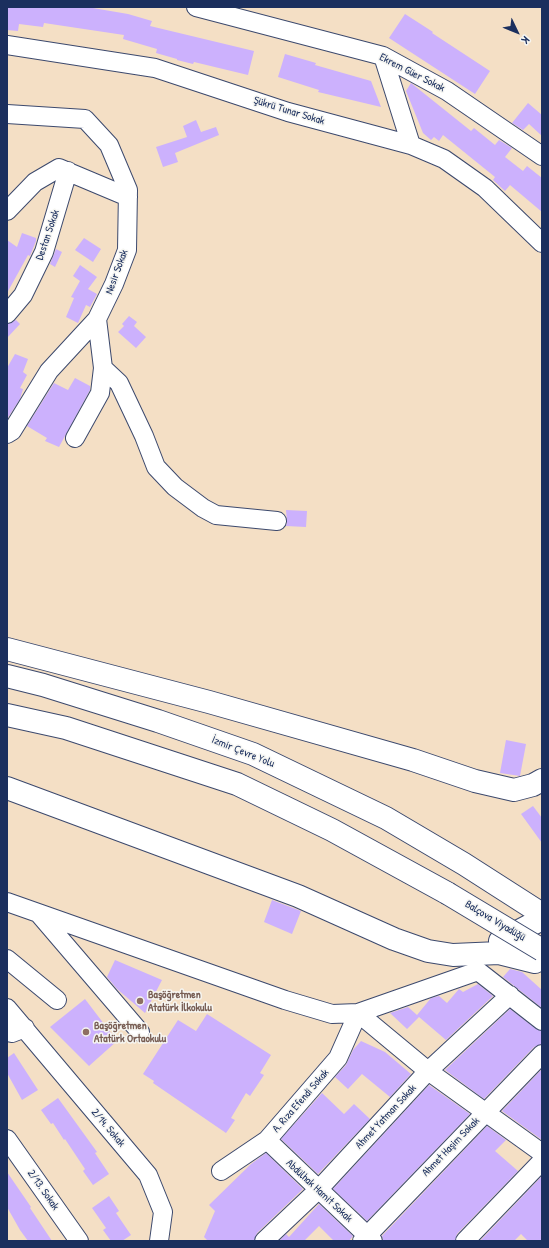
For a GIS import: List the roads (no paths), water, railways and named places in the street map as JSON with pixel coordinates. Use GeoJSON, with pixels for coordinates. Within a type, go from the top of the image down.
{"type":"FeatureCollection","features":[{"type":"Feature","properties":{"kind":"highway"},"geometry":{"type":"LineString","coordinates":[[7,649],[209,702],[413,760],[475,781],[514,790],[533,785],[542,780]]}},
{"type":"Feature","properties":{"kind":"highway","name":"İzmir Çevre Yolu"},"geometry":{"type":"LineString","coordinates":[[7,676],[43,685],[158,721],[253,754],[386,818],[464,864],[542,914]]}},
{"type":"Feature","properties":{"kind":"highway","name":"Balçova Viyadüğü"},"geometry":{"type":"LineString","coordinates":[[7,715],[66,728],[237,784],[332,830],[447,893],[539,956]]}},
{"type":"Feature","properties":{"kind":"highway"},"geometry":{"type":"LineString","coordinates":[[7,788],[298,896],[394,939],[428,951],[453,955],[499,953],[539,956]]}},
{"type":"Feature","properties":{"kind":"highway"},"geometry":{"type":"LineString","coordinates":[[467,954],[508,938],[542,919]]}},
{"type":"Feature","properties":{"kind":"street","name":"Ekrem Güer Sokak"},"geometry":{"type":"LineString","coordinates":[[196,7],[383,56],[447,91],[542,156]]}},
{"type":"Feature","properties":{"kind":"street","name":"Şükrü Tunar Sokak"},"geometry":{"type":"LineString","coordinates":[[7,45],[155,68],[288,112],[411,145],[444,159],[485,188],[542,243]]}},
{"type":"Feature","properties":{"kind":"street"},"geometry":{"type":"LineString","coordinates":[[383,56],[411,145]]}},
{"type":"Feature","properties":{"kind":"street","name":"Nesir Sokak"},"geometry":{"type":"LineString","coordinates":[[7,114],[86,120],[109,145],[128,190],[127,250],[114,284],[97,320],[49,371],[12,431],[7,434]]}},
{"type":"Feature","properties":{"kind":"street"},"geometry":{"type":"LineString","coordinates":[[7,211],[35,182],[59,168],[128,197]]}},
{"type":"Feature","properties":{"kind":"street","name":"Destan Sokak"},"geometry":{"type":"LineString","coordinates":[[7,313],[23,295],[44,252],[68,171]]}},
{"type":"Feature","properties":{"kind":"street"},"geometry":{"type":"LineString","coordinates":[[75,438],[100,393],[103,368],[97,320]]}},
{"type":"Feature","properties":{"kind":"street"},"geometry":{"type":"LineString","coordinates":[[103,368],[119,383],[144,436],[156,467],[175,487],[203,508],[216,515],[277,521]]}},
{"type":"Feature","properties":{"kind":"street"},"geometry":{"type":"LineString","coordinates":[[7,902],[284,1000],[332,1014],[358,1013],[478,972],[542,1021]]}},
{"type":"Feature","properties":{"kind":"street"},"geometry":{"type":"LineString","coordinates":[[37,913],[140,1032]]}},
{"type":"Feature","properties":{"kind":"street"},"geometry":{"type":"LineString","coordinates":[[7,960],[57,1000]]}},
{"type":"Feature","properties":{"kind":"street","name":"Ahmet Yatman Sokak"},"geometry":{"type":"LineString","coordinates":[[264,1241],[319,1190],[428,1071],[510,995]]}},
{"type":"Feature","properties":{"kind":"street","name":"2/14. Sokak"},"geometry":{"type":"LineString","coordinates":[[7,1008],[148,1175],[163,1212],[159,1241]]}},
{"type":"Feature","properties":{"kind":"street"},"geometry":{"type":"LineString","coordinates":[[358,1013],[428,1071],[542,1153]]}},
{"type":"Feature","properties":{"kind":"street","name":"A. Rıza Efendi Sokak"},"geometry":{"type":"LineString","coordinates":[[221,1171],[267,1140],[338,1058],[358,1013]]}},
{"type":"Feature","properties":{"kind":"street"},"geometry":{"type":"LineString","coordinates":[[7,1032],[12,1033],[24,1028]]}},
{"type":"Feature","properties":{"kind":"street","name":"Ahmet Haşim Sokak"},"geometry":{"type":"LineString","coordinates":[[367,1239],[485,1112],[542,1054]]}},
{"type":"Feature","properties":{"kind":"street","name":"2/13. Sokak"},"geometry":{"type":"LineString","coordinates":[[7,1139],[79,1241]]}},
{"type":"Feature","properties":{"kind":"street","name":"Abdülhak Hamit Sokak"},"geometry":{"type":"LineString","coordinates":[[267,1140],[367,1239]]}},
{"type":"Feature","properties":{"kind":"street"},"geometry":{"type":"LineString","coordinates":[[465,1241],[542,1161]]}},
{"type":"Feature","properties":{"kind":"place","name":"Başöğretmen Atatürk İlkokulu"},"geometry":{"type":"Point","coordinates":[140,1001]}},
{"type":"Feature","properties":{"kind":"place","name":"Başöğretmen Atatürk Ortaokulu"},"geometry":{"type":"Point","coordinates":[86,1032]}}]}
